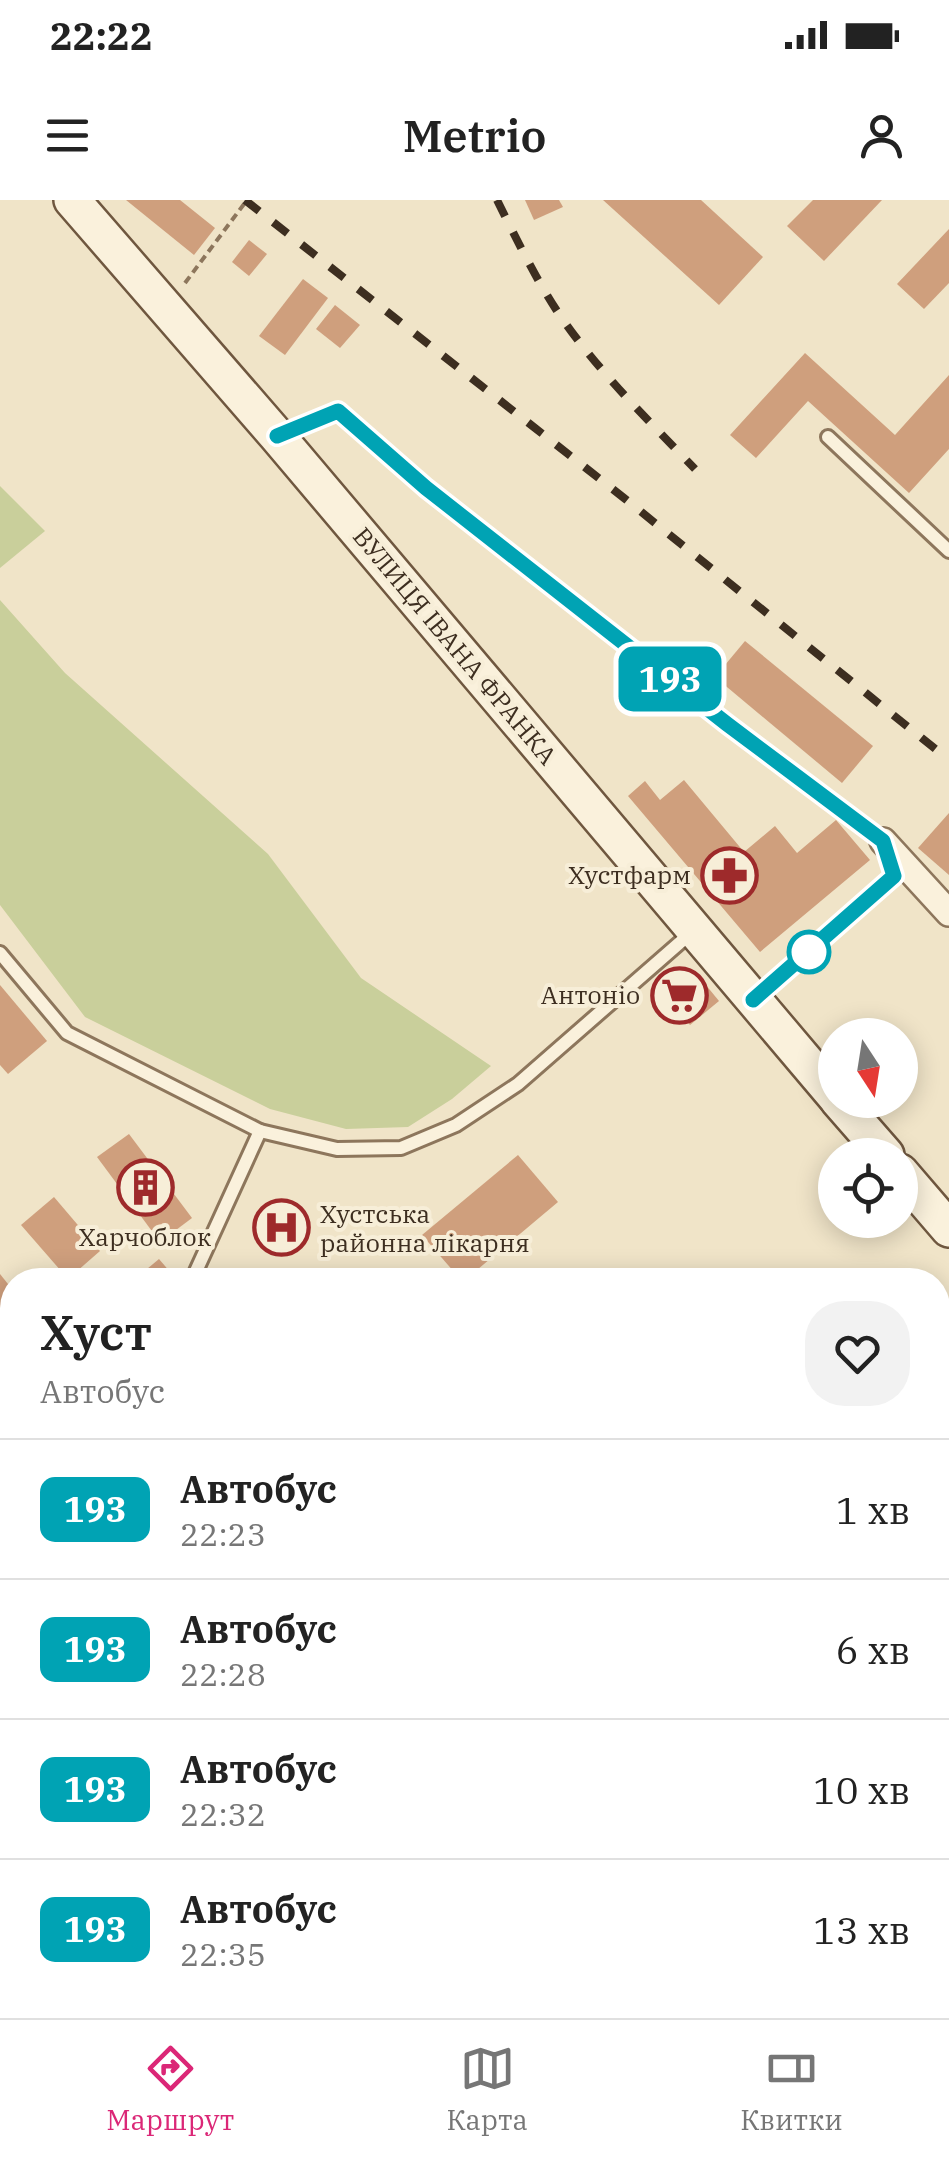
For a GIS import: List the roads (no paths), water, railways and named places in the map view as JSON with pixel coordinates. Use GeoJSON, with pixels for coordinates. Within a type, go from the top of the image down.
{"type":"FeatureCollection","features":[{"type":"Feature","properties":{"kind":"main road","name":"ВУЛИЦЯ ІВАНА ФРАНКА"},"geometry":{"type":"LineString","coordinates":[[72,200],[277,436],[818,1076]]}},
{"type":"Feature","properties":{"kind":"main road","name":"ВУЛИЦЯ ІВАНА ФРАНКА"},"geometry":{"type":"LineString","coordinates":[[854,1118],[871,1138]]}},
{"type":"Feature","properties":{"kind":"main road"},"geometry":{"type":"LineString","coordinates":[[918,1193],[949,1229]]}},
{"type":"Feature","properties":{"kind":"street"},"geometry":{"type":"LineString","coordinates":[[883,841],[949,914]]}},
{"type":"Feature","properties":{"kind":"lane"},"geometry":{"type":"LineString","coordinates":[[277,436],[338,411],[426,488],[883,841],[894,876],[753,1000]]}},
{"type":"Feature","properties":{"kind":"lane"},"geometry":{"type":"LineString","coordinates":[[828,438],[949,551]]}},
{"type":"Feature","properties":{"kind":"lane"},"geometry":{"type":"LineString","coordinates":[[0,953],[68,1033],[260,1131],[337,1149],[401,1148],[456,1125],[518,1084],[694,930]]}},
{"type":"Feature","properties":{"kind":"lane"},"geometry":{"type":"LineString","coordinates":[[197,1268],[260,1131]]}},
{"type":"Feature","properties":{"kind":"railway"},"geometry":{"type":"LineString","coordinates":[[245,200],[949,760]]}},
{"type":"Feature","properties":{"kind":"railway"},"geometry":{"type":"LineString","coordinates":[[497,200],[561,317],[625,396],[695,469]]}},
{"type":"Feature","properties":{"kind":"place","name":"Хустфарм"},"geometry":{"type":"Point","coordinates":[730,875]}},
{"type":"Feature","properties":{"kind":"place","name":"Антоніо"},"geometry":{"type":"Point","coordinates":[679,995]}},
{"type":"Feature","properties":{"kind":"place","name":"Харчоблок"},"geometry":{"type":"Point","coordinates":[145,1188]}},
{"type":"Feature","properties":{"kind":"place","name":"Хустська районна лікарня"},"geometry":{"type":"Point","coordinates":[281,1228]}}]}
